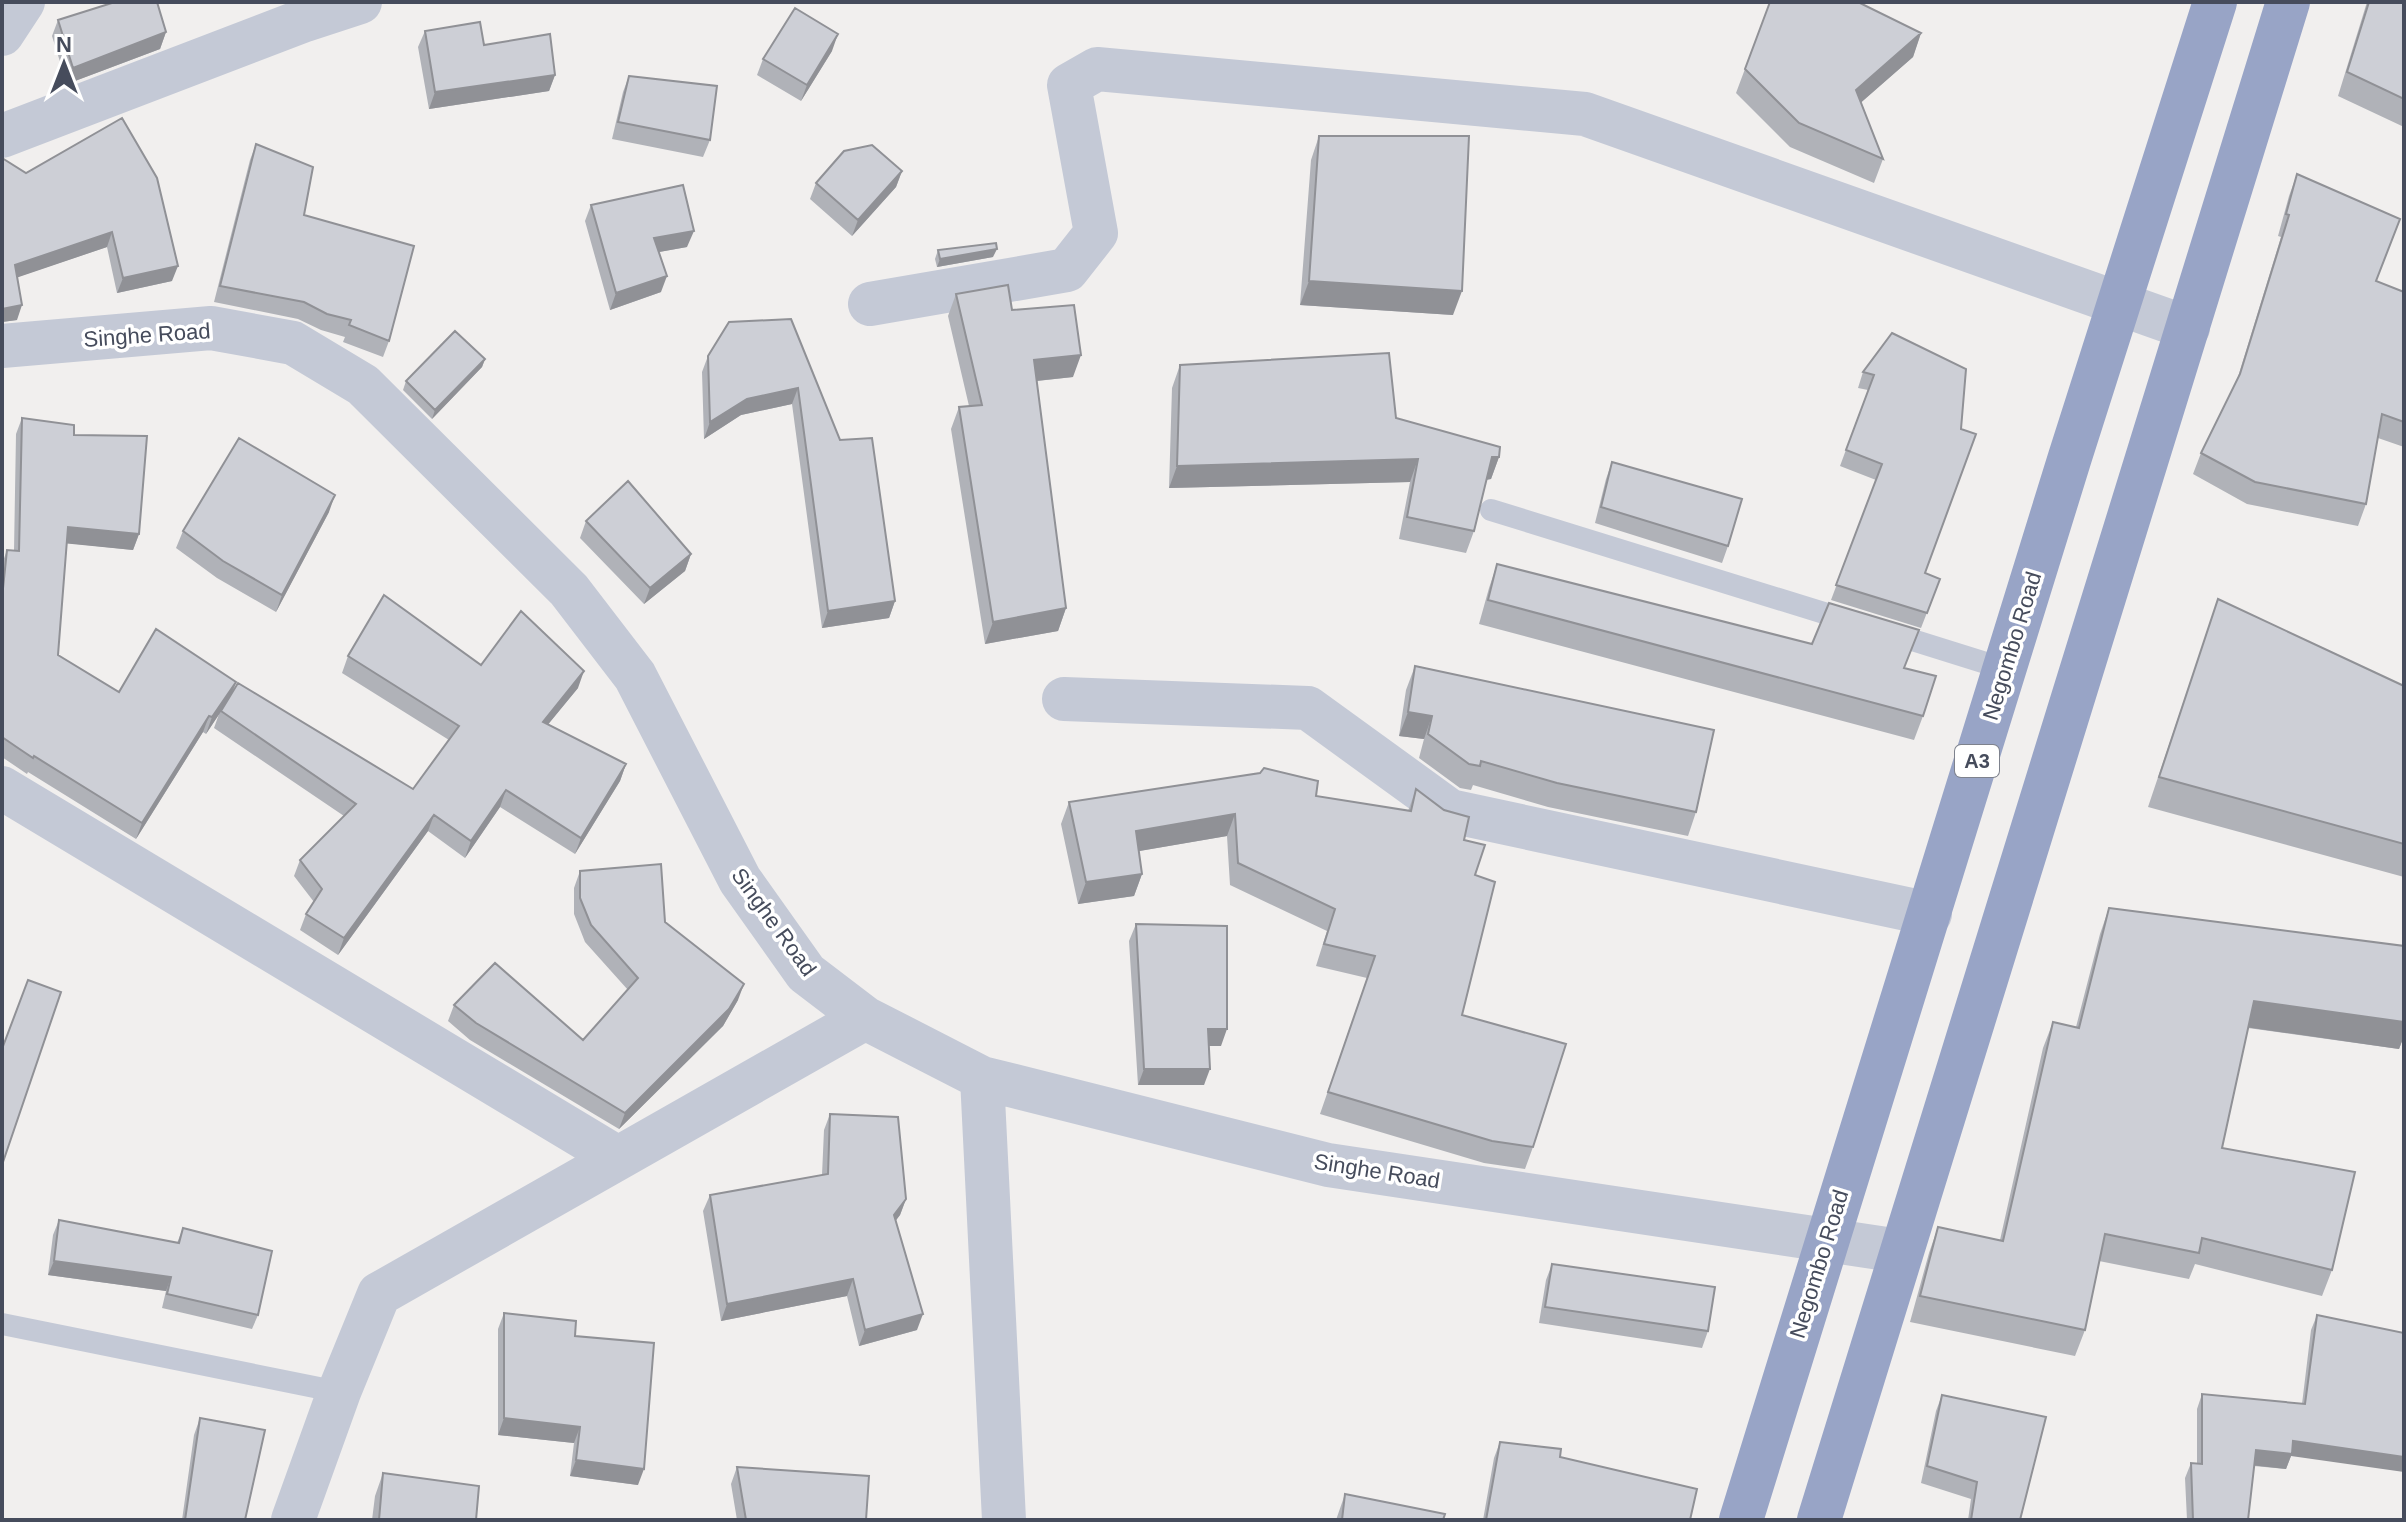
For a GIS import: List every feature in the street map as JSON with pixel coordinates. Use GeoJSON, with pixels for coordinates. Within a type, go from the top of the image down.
{"type":"FeatureCollection","features":[{"type":"Feature","properties":{"kind":"highway","name":"Negombo Road"},"geometry":{"type":"LineString","coordinates":[[1741,1520],[2215,2]]}},
{"type":"Feature","properties":{"kind":"highway"},"geometry":{"type":"LineString","coordinates":[[1819,1520],[2288,2]]}},
{"type":"Feature","properties":{"kind":"street"},"geometry":{"type":"LineString","coordinates":[[2,34],[23,2]]}},
{"type":"Feature","properties":{"kind":"street"},"geometry":{"type":"LineString","coordinates":[[2,136],[290,25],[360,2]]}},
{"type":"Feature","properties":{"kind":"street"},"geometry":{"type":"LineString","coordinates":[[870,304],[1067,270],[1096,233],[1069,85],[1097,69],[1585,114],[2188,328]]}},
{"type":"Feature","properties":{"kind":"street","name":"Singhe Road"},"geometry":{"type":"LineString","coordinates":[[2,346],[211,328],[293,343],[363,385],[569,590],[635,676],[740,880],[806,973],[865,1018],[982,1078],[1328,1165],[1900,1251]]}},
{"type":"Feature","properties":{"kind":"street"},"geometry":{"type":"LineString","coordinates":[[1064,699],[1308,708],[1450,811],[1930,914]]}},
{"type":"Feature","properties":{"kind":"street"},"geometry":{"type":"LineString","coordinates":[[2,788],[618,1158]]}},
{"type":"Feature","properties":{"kind":"street"},"geometry":{"type":"LineString","coordinates":[[293,1520],[339,1392],[379,1294],[865,1018]]}},
{"type":"Feature","properties":{"kind":"street"},"geometry":{"type":"LineString","coordinates":[[982,1078],[1004,1520]]}},
{"type":"Feature","properties":{"kind":"lane"},"geometry":{"type":"LineString","coordinates":[[1491,510],[2005,669]]}},
{"type":"Feature","properties":{"kind":"lane"},"geometry":{"type":"LineString","coordinates":[[2,1324],[339,1392]]}},
{"type":"Feature","properties":{"kind":"building"},"geometry":{"type":"Polygon","coordinates":[[[115,2],[157,2],[166,32],[73,68],[58,20],[115,2]]]}},
{"type":"Feature","properties":{"kind":"building"},"geometry":{"type":"Polygon","coordinates":[[[1770,2],[1858,2],[1921,33],[1856,90],[1883,159],[1799,123],[1745,69],[1770,2]]]}},
{"type":"Feature","properties":{"kind":"building"},"geometry":{"type":"Polygon","coordinates":[[[2369,2],[2404,2],[2404,99],[2347,72],[2369,2]]]}},
{"type":"Feature","properties":{"kind":"building"},"geometry":{"type":"Polygon","coordinates":[[[795,8],[838,34],[807,85],[763,59],[795,8]]]}},
{"type":"Feature","properties":{"kind":"building"},"geometry":{"type":"Polygon","coordinates":[[[480,22],[484,45],[550,34],[555,75],[435,92],[425,31],[480,22]]]}},
{"type":"Feature","properties":{"kind":"building"},"geometry":{"type":"Polygon","coordinates":[[[629,76],[717,86],[710,140],[618,122],[629,76]]]}},
{"type":"Feature","properties":{"kind":"building"},"geometry":{"type":"Polygon","coordinates":[[[122,118],[157,178],[178,266],[123,278],[112,232],[15,265],[22,305],[2,309],[2,158],[26,173],[122,118]]]}},
{"type":"Feature","properties":{"kind":"building"},"geometry":{"type":"Polygon","coordinates":[[[1319,136],[1469,136],[1462,291],[1309,281],[1319,136]]]}},
{"type":"Feature","properties":{"kind":"building"},"geometry":{"type":"Polygon","coordinates":[[[256,144],[313,167],[304,215],[414,246],[389,341],[349,325],[351,320],[327,314],[304,302],[220,286],[256,144]]]}},
{"type":"Feature","properties":{"kind":"building"},"geometry":{"type":"Polygon","coordinates":[[[872,145],[902,171],[858,220],[816,183],[844,151],[872,145]]]}},
{"type":"Feature","properties":{"kind":"building"},"geometry":{"type":"Polygon","coordinates":[[[2297,174],[2400,219],[2376,281],[2404,292],[2404,422],[2382,414],[2366,504],[2255,482],[2201,453],[2240,374],[2289,215],[2286,214],[2297,174]]]}},
{"type":"Feature","properties":{"kind":"building"},"geometry":{"type":"Polygon","coordinates":[[[683,185],[694,231],[654,238],[667,276],[616,293],[591,205],[683,185]]]}},
{"type":"Feature","properties":{"kind":"building"},"geometry":{"type":"Polygon","coordinates":[[[996,243],[997,249],[940,259],[938,250],[996,243]]]}},
{"type":"Feature","properties":{"kind":"building"},"geometry":{"type":"Polygon","coordinates":[[[1008,285],[1012,310],[1074,305],[1081,355],[1034,360],[1066,608],[993,622],[959,407],[982,405],[956,294],[1008,285]]]}},
{"type":"Feature","properties":{"kind":"building"},"geometry":{"type":"Polygon","coordinates":[[[791,319],[840,440],[872,438],[895,601],[828,611],[798,388],[747,399],[710,422],[708,356],[729,322],[791,319]]]}},
{"type":"Feature","properties":{"kind":"building"},"geometry":{"type":"Polygon","coordinates":[[[455,331],[485,359],[435,410],[406,381],[455,331]]]}},
{"type":"Feature","properties":{"kind":"building"},"geometry":{"type":"Polygon","coordinates":[[[1892,333],[1966,369],[1961,429],[1976,434],[1925,573],[1940,579],[1927,613],[1836,585],[1882,464],[1846,450],[1874,375],[1863,372],[1892,333]]]}},
{"type":"Feature","properties":{"kind":"building"},"geometry":{"type":"Polygon","coordinates":[[[1389,353],[1396,418],[1500,447],[1499,457],[1492,457],[1474,531],[1407,517],[1418,459],[1177,466],[1180,365],[1389,353]]]}},
{"type":"Feature","properties":{"kind":"building"},"geometry":{"type":"Polygon","coordinates":[[[22,418],[74,425],[74,435],[147,436],[139,534],[68,527],[58,655],[119,692],[156,629],[236,682],[212,717],[209,716],[142,823],[2,737],[2,598],[7,550],[19,551],[22,418]]]}},
{"type":"Feature","properties":{"kind":"building"},"geometry":{"type":"Polygon","coordinates":[[[239,438],[335,495],[282,595],[223,561],[183,531],[239,438]]]}},
{"type":"Feature","properties":{"kind":"building"},"geometry":{"type":"Polygon","coordinates":[[[1612,462],[1742,499],[1728,546],[1601,507],[1612,462]]]}},
{"type":"Feature","properties":{"kind":"building"},"geometry":{"type":"Polygon","coordinates":[[[628,481],[691,554],[650,588],[586,521],[628,481]]]}},
{"type":"Feature","properties":{"kind":"building"},"geometry":{"type":"Polygon","coordinates":[[[1497,564],[1812,644],[1829,603],[1919,630],[1904,668],[1936,676],[1923,716],[1488,600],[1497,564]]]}},
{"type":"Feature","properties":{"kind":"building"},"geometry":{"type":"Polygon","coordinates":[[[384,595],[481,665],[521,611],[584,671],[543,722],[626,764],[581,838],[506,790],[471,841],[434,815],[344,938],[306,914],[322,889],[300,860],[356,804],[221,711],[238,683],[413,789],[459,726],[348,656],[384,595]]]}},
{"type":"Feature","properties":{"kind":"building"},"geometry":{"type":"Polygon","coordinates":[[[2218,599],[2404,686],[2404,844],[2159,777],[2218,599]]]}},
{"type":"Feature","properties":{"kind":"building"},"geometry":{"type":"Polygon","coordinates":[[[1415,666],[1714,730],[1696,812],[1557,783],[1481,761],[1480,766],[1469,764],[1428,734],[1432,716],[1408,712],[1415,666]]]}},
{"type":"Feature","properties":{"kind":"building"},"geometry":{"type":"Polygon","coordinates":[[[1264,768],[1318,781],[1316,796],[1411,811],[1416,789],[1444,810],[1469,817],[1464,840],[1485,845],[1475,875],[1495,882],[1462,1015],[1566,1044],[1533,1147],[1492,1141],[1328,1092],[1375,956],[1324,944],[1335,909],[1238,863],[1235,814],[1136,831],[1142,874],[1086,882],[1069,802],[1260,773],[1264,768]]]}},
{"type":"Feature","properties":{"kind":"building"},"geometry":{"type":"Polygon","coordinates":[[[661,864],[665,922],[744,984],[729,1009],[625,1113],[476,1023],[454,1005],[495,963],[583,1040],[638,978],[591,925],[580,898],[580,871],[661,864]]]}},
{"type":"Feature","properties":{"kind":"building"},"geometry":{"type":"Polygon","coordinates":[[[2109,908],[2404,946],[2404,1022],[2254,1001],[2222,1148],[2355,1172],[2332,1270],[2202,1238],[2199,1253],[2105,1234],[2085,1330],[1920,1296],[1938,1227],[2003,1241],[2053,1022],[2079,1028],[2109,908]]]}},
{"type":"Feature","properties":{"kind":"building"},"geometry":{"type":"Polygon","coordinates":[[[1136,924],[1227,926],[1227,1029],[1208,1029],[1210,1069],[1144,1069],[1136,924]]]}},
{"type":"Feature","properties":{"kind":"building"},"geometry":{"type":"Polygon","coordinates":[[[28,980],[61,992],[2,1165],[2,1049],[28,980]]]}},
{"type":"Feature","properties":{"kind":"building"},"geometry":{"type":"Polygon","coordinates":[[[830,1114],[898,1117],[906,1199],[894,1215],[923,1314],[865,1330],[853,1279],[727,1304],[710,1195],[828,1174],[830,1114]]]}},
{"type":"Feature","properties":{"kind":"building"},"geometry":{"type":"Polygon","coordinates":[[[59,1220],[179,1243],[183,1228],[272,1251],[258,1315],[167,1294],[171,1277],[54,1261],[59,1220]]]}},
{"type":"Feature","properties":{"kind":"building"},"geometry":{"type":"Polygon","coordinates":[[[1552,1264],[1715,1287],[1708,1331],[1545,1307],[1552,1264]]]}},
{"type":"Feature","properties":{"kind":"building"},"geometry":{"type":"Polygon","coordinates":[[[504,1313],[576,1321],[575,1336],[654,1343],[644,1469],[576,1460],[580,1427],[504,1418],[504,1313]]]}},
{"type":"Feature","properties":{"kind":"building"},"geometry":{"type":"Polygon","coordinates":[[[2317,1315],[2404,1333],[2404,1457],[2293,1441],[2292,1454],[2256,1450],[2248,1520],[2193,1520],[2191,1463],[2202,1464],[2202,1394],[2305,1404],[2317,1315]]]}},
{"type":"Feature","properties":{"kind":"building"},"geometry":{"type":"Polygon","coordinates":[[[1942,1395],[2046,1417],[2020,1520],[1971,1520],[1977,1482],[1927,1466],[1942,1395]]]}},
{"type":"Feature","properties":{"kind":"building"},"geometry":{"type":"Polygon","coordinates":[[[200,1418],[265,1430],[245,1520],[185,1520],[200,1418]]]}},
{"type":"Feature","properties":{"kind":"building"},"geometry":{"type":"Polygon","coordinates":[[[1500,1442],[1561,1449],[1560,1457],[1697,1489],[1690,1520],[1486,1520],[1500,1442]]]}},
{"type":"Feature","properties":{"kind":"building"},"geometry":{"type":"Polygon","coordinates":[[[737,1467],[869,1476],[866,1520],[746,1520],[737,1467]]]}},
{"type":"Feature","properties":{"kind":"building"},"geometry":{"type":"Polygon","coordinates":[[[383,1473],[479,1486],[476,1520],[379,1520],[383,1473]]]}},
{"type":"Feature","properties":{"kind":"building"},"geometry":{"type":"Polygon","coordinates":[[[1345,1494],[1445,1514],[1443,1520],[1342,1520],[1345,1494]]]}}]}
